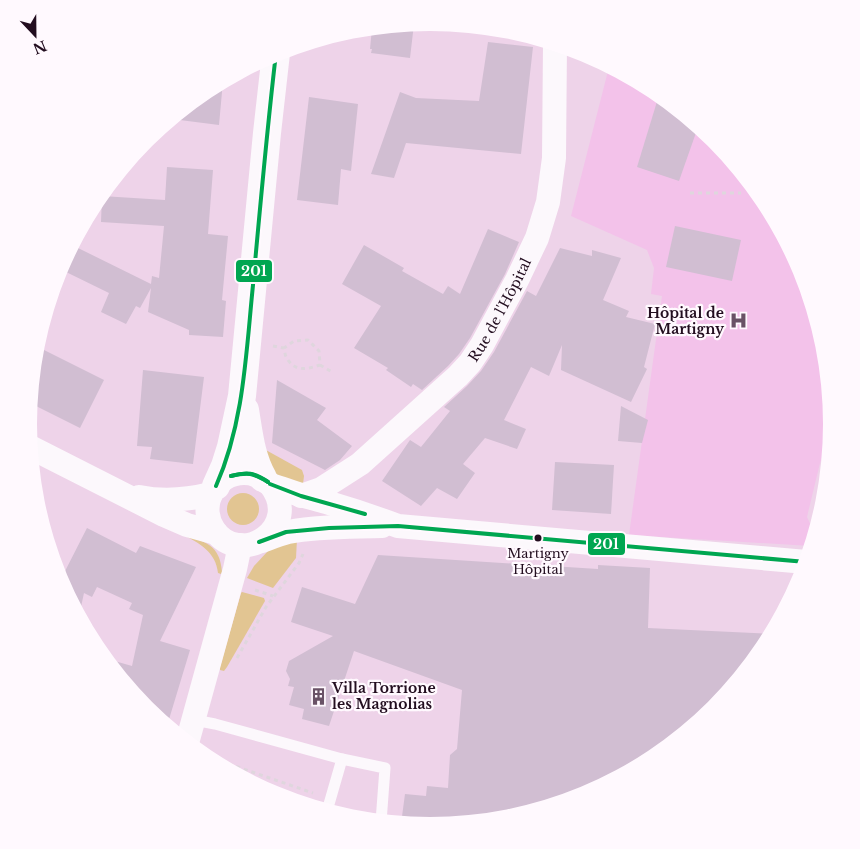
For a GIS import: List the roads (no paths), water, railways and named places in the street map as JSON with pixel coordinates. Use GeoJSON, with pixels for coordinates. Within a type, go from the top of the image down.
{"type":"FeatureCollection","features":[{"type":"Feature","properties":{"kind":"street","name":"Rue de l'Hôpital"},"geometry":{"type":"LineString","coordinates":[[301,496],[321,489],[360,464],[445,389],[470,363],[486,338],[537,238],[548,202],[554,158],[555,52]]}},
{"type":"Feature","properties":{"kind":"street"},"geometry":{"type":"LineString","coordinates":[[216,533],[210,521],[208,503],[225,466],[242,396],[275,63]]}},
{"type":"Feature","properties":{"kind":"street"},"geometry":{"type":"LineString","coordinates":[[189,735],[235,569],[249,543],[268,536],[277,524],[280,516],[280,503],[277,495],[257,468],[253,457],[242,396]]}},
{"type":"Feature","properties":{"kind":"street"},"geometry":{"type":"LineString","coordinates":[[38,451],[144,506],[180,522],[216,533],[227,541],[249,543],[286,532],[306,530],[398,526],[798,561]]}},
{"type":"Feature","properties":{"kind":"street"},"geometry":{"type":"LineString","coordinates":[[277,524],[324,516],[333,512],[339,506],[354,481],[360,464]]}},
{"type":"Feature","properties":{"kind":"street"},"geometry":{"type":"LineString","coordinates":[[122,494],[153,500],[190,499],[213,490],[226,477],[250,473],[301,496],[339,506],[398,526]]}},
{"type":"Feature","properties":{"kind":"lane"},"geometry":{"type":"LineString","coordinates":[[194,720],[342,759],[385,768],[382,814]]}},
{"type":"Feature","properties":{"kind":"lane"},"geometry":{"type":"LineString","coordinates":[[329,804],[342,759]]}},
{"type":"Feature","properties":{"kind":"place","name":"Hôpital de Martigny"},"geometry":{"type":"Point","coordinates":[738,321]}},
{"type":"Feature","properties":{"kind":"place","name":"Martigny Hôpital"},"geometry":{"type":"Point","coordinates":[538,538]}},
{"type":"Feature","properties":{"kind":"place","name":"Villa Torrione les Magnolias"},"geometry":{"type":"Point","coordinates":[318,696]}}]}
